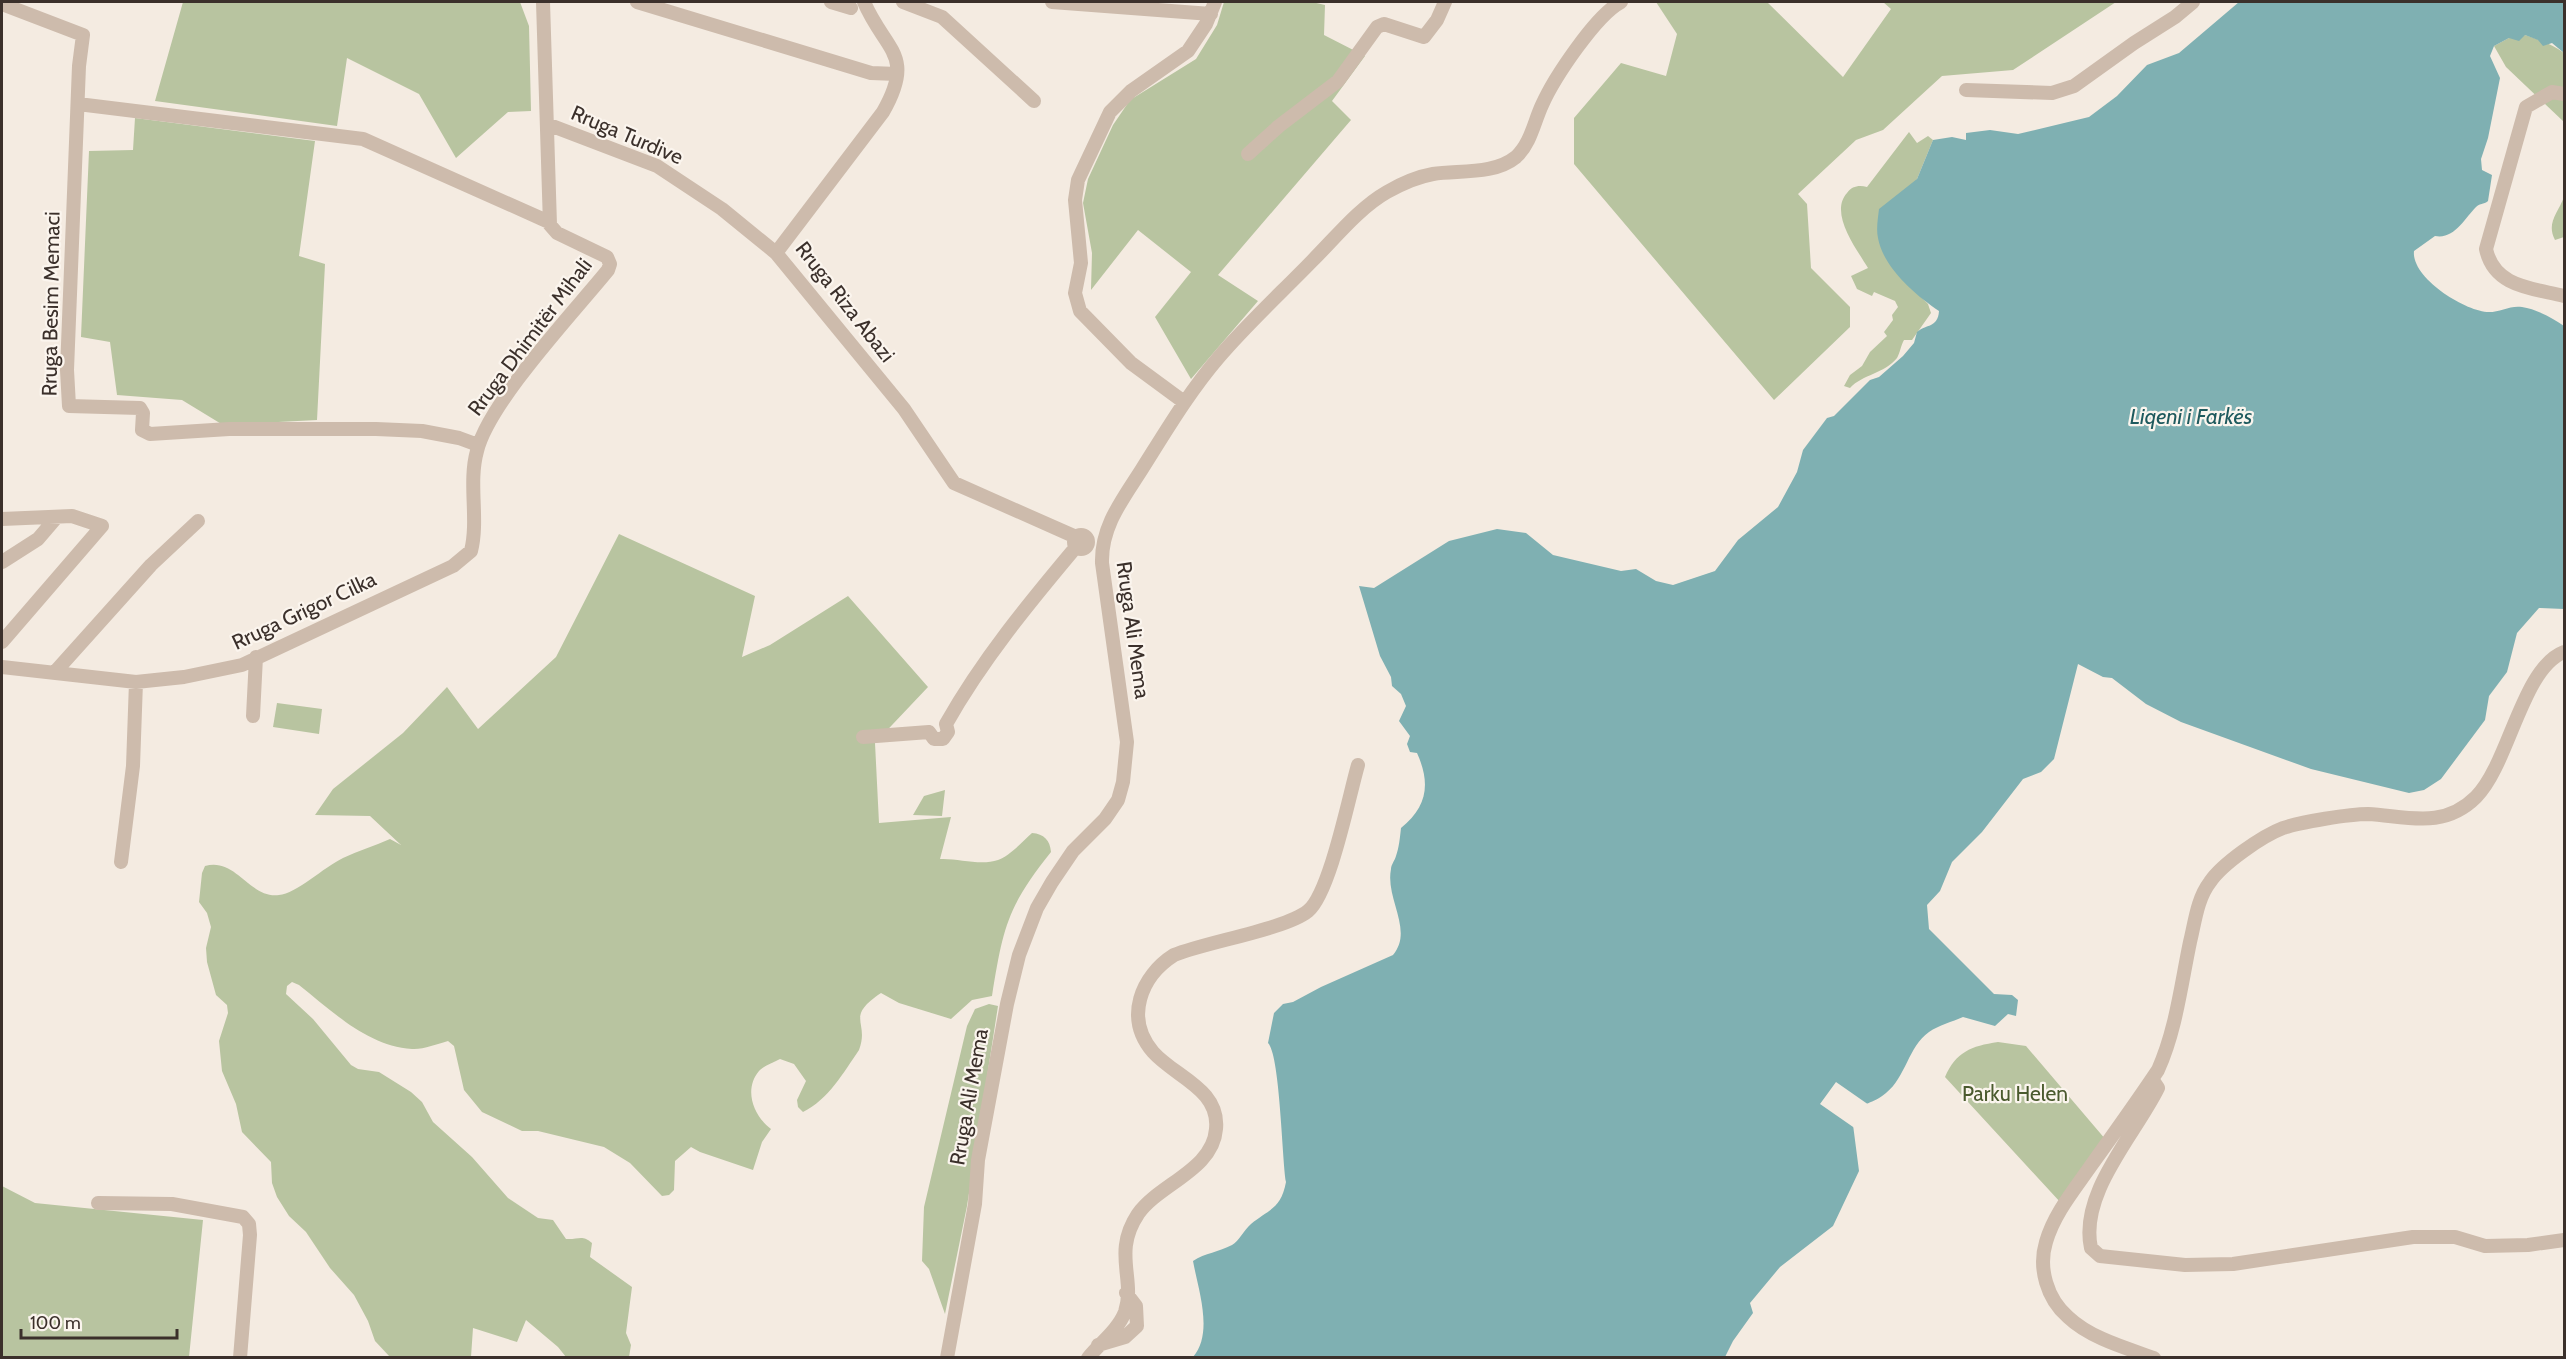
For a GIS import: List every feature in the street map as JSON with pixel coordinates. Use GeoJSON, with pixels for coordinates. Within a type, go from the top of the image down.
{"type":"FeatureCollection","features":[{"type":"Feature","properties":{"kind":"street"},"geometry":{"type":"LineString","coordinates":[[78,104],[363,139],[549,222],[543,2]]}},
{"type":"Feature","properties":{"kind":"street"},"geometry":{"type":"LineString","coordinates":[[637,2],[871,73],[897,75]]}},
{"type":"Feature","properties":{"kind":"street"},"geometry":{"type":"LineString","coordinates":[[831,2],[851,8]]}},
{"type":"Feature","properties":{"kind":"street","name":"Rruga Riza Abazi"},"geometry":{"type":"LineString","coordinates":[[864,2],[896,54],[897,75],[893,94],[883,112],[776,254],[904,409],[954,483],[1080,542],[1103,543]]}},
{"type":"Feature","properties":{"kind":"street"},"geometry":{"type":"LineString","coordinates":[[903,2],[942,17],[1034,101]]}},
{"type":"Feature","properties":{"kind":"street"},"geometry":{"type":"LineString","coordinates":[[1052,2],[1213,8],[1188,51],[1125,96],[1110,112],[1086,158],[1078,180],[1075,200],[1081,263],[1075,292],[1080,311],[1131,363],[1184,402]]}},
{"type":"Feature","properties":{"kind":"street"},"geometry":{"type":"LineString","coordinates":[[1248,154],[1338,81],[1377,27],[1384,24],[1424,37],[1437,20],[1445,2]]}},
{"type":"Feature","properties":{"kind":"street","name":"Rruga Ali Mema"},"geometry":{"type":"LineString","coordinates":[[946,1358],[975,1204],[978,1160],[1007,1004],[1019,955],[1037,908],[1047,891],[1073,851],[1105,819],[1118,800],[1124,782],[1127,742],[1109,627],[1102,563],[1103,543],[1120,503],[1184,402],[1218,358],[1342,231],[1384,194],[1414,178],[1454,171],[1484,170],[1506,163],[1517,156],[1526,145],[1552,87],[1592,29],[1607,11],[1622,2]]}},
{"type":"Feature","properties":{"kind":"street"},"geometry":{"type":"LineString","coordinates":[[1966,90],[2052,93],[2074,86],[2175,17],[2193,2]]}},
{"type":"Feature","properties":{"kind":"street","name":"Rruga Besim Memaci"},"geometry":{"type":"LineString","coordinates":[[2,4],[83,35],[67,370],[69,406],[140,408],[143,413],[142,430],[150,434],[229,429],[376,429],[422,431],[459,438],[478,445]]}},
{"type":"Feature","properties":{"kind":"street"},"geometry":{"type":"LineString","coordinates":[[2565,94],[2552,92],[2543,95],[2526,107],[2486,249],[2491,265],[2505,280],[2565,296]]}},
{"type":"Feature","properties":{"kind":"street","name":"Rruga Turdive"},"geometry":{"type":"LineString","coordinates":[[547,124],[657,166],[722,209],[776,254]]}},
{"type":"Feature","properties":{"kind":"street","name":"Rruga Dhimitër Mihali"},"geometry":{"type":"LineString","coordinates":[[471,551],[475,462],[478,445],[508,395],[609,267],[607,257],[557,233],[549,222]]}},
{"type":"Feature","properties":{"kind":"street"},"geometry":{"type":"LineString","coordinates":[[2,562],[38,539],[57,518]]}},
{"type":"Feature","properties":{"kind":"street"},"geometry":{"type":"LineString","coordinates":[[2,519],[85,518],[101,524],[102,527],[2,642]]}},
{"type":"Feature","properties":{"kind":"street"},"geometry":{"type":"LineString","coordinates":[[55,672],[151,565],[198,521]]}},
{"type":"Feature","properties":{"kind":"street"},"geometry":{"type":"LineString","coordinates":[[863,737],[929,732],[934,739],[943,739],[948,732],[946,724],[964,693],[1018,617],[1080,542]]}},
{"type":"Feature","properties":{"kind":"street","name":"Rruga Grigor Cilka"},"geometry":{"type":"LineString","coordinates":[[2,667],[136,682],[184,677],[242,665],[453,566],[471,551]]}},
{"type":"Feature","properties":{"kind":"street"},"geometry":{"type":"LineString","coordinates":[[2154,1358],[2092,1333],[2068,1317],[2050,1292],[2044,1274],[2046,1243],[2054,1222],[2152,1079],[2168,1048],[2202,895],[2210,881],[2223,868],[2289,826],[2365,814],[2414,821],[2457,810],[2475,798],[2487,784],[2527,695],[2552,660],[2565,652]]}},
{"type":"Feature","properties":{"kind":"street"},"geometry":{"type":"LineString","coordinates":[[254,716],[256,657]]}},
{"type":"Feature","properties":{"kind":"street"},"geometry":{"type":"LineString","coordinates":[[121,861],[133,766],[136,682]]}},
{"type":"Feature","properties":{"kind":"street"},"geometry":{"type":"LineString","coordinates":[[1088,1358],[1098,1345],[1125,1337],[1133,1333],[1137,1326],[1136,1306],[1126,1293],[1125,1244],[1137,1215],[1148,1202],[1201,1161],[1215,1140],[1217,1128],[1216,1117],[1209,1099],[1152,1050],[1141,1024],[1139,1009],[1141,991],[1159,965],[1174,955],[1295,918],[1316,903],[1327,876],[1358,765]]}},
{"type":"Feature","properties":{"kind":"street"},"geometry":{"type":"LineString","coordinates":[[2152,1079],[2158,1088],[2106,1178],[2089,1221],[2091,1248],[2100,1256],[2154,1264],[2233,1264],[2413,1237],[2455,1237],[2485,1246],[2565,1240]]}},
{"type":"Feature","properties":{"kind":"street"},"geometry":{"type":"LineString","coordinates":[[98,1203],[172,1204],[243,1217],[249,1224],[250,1235],[240,1358]]}},
{"type":"Feature","properties":{"kind":"green space"},"geometry":{"type":"Polygon","coordinates":[[[183,2],[520,2],[529,26],[531,111],[508,112],[456,158],[419,94],[347,58],[337,126],[155,101],[183,2]]]}},
{"type":"Feature","properties":{"kind":"green space"},"geometry":{"type":"Polygon","coordinates":[[[1224,2],[1312,2],[1325,5],[1324,35],[1365,56],[1332,101],[1351,120],[1218,275],[1258,301],[1191,379],[1155,317],[1191,272],[1138,230],[1091,290],[1092,253],[1083,203],[1088,179],[1113,125],[1130,100],[1196,59],[1217,25],[1224,2]]]}},
{"type":"Feature","properties":{"kind":"green space"},"geometry":{"type":"Polygon","coordinates":[[[1656,2],[1767,2],[1843,77],[1891,9],[1883,2],[2116,2],[2013,70],[1942,76],[1883,130],[1856,140],[1798,194],[1807,204],[1811,268],[1850,307],[1850,327],[1774,400],[1574,164],[1574,118],[1621,63],[1666,76],[1677,34],[1656,2]]]}},
{"type":"Feature","properties":{"kind":"green space"},"geometry":{"type":"Polygon","coordinates":[[[2525,35],[2564,53],[2564,122],[2506,67],[2494,46],[2509,38],[2525,35]]]}},
{"type":"Feature","properties":{"kind":"green space"},"geometry":{"type":"Polygon","coordinates":[[[135,118],[315,141],[299,256],[325,264],[317,420],[223,425],[182,400],[117,395],[110,342],[81,337],[89,151],[133,150],[135,118]]]}},
{"type":"Feature","properties":{"kind":"green space"},"geometry":{"type":"Polygon","coordinates":[[[1909,132],[1917,143],[1928,136],[1933,140],[1917,179],[1891,266],[1928,304],[1931,313],[1912,340],[1904,340],[1897,358],[1892,363],[1850,388],[1844,386],[1850,375],[1862,366],[1870,352],[1887,336],[1884,332],[1893,320],[1892,315],[1898,307],[1895,301],[1874,292],[1872,296],[1857,289],[1851,276],[1868,268],[1846,230],[1841,210],[1842,201],[1853,187],[1867,187],[1909,132]]]}},
{"type":"Feature","properties":{"kind":"green space"},"geometry":{"type":"Polygon","coordinates":[[[2564,197],[2564,237],[2555,240],[2552,223],[2564,197]]]}},
{"type":"Feature","properties":{"kind":"green space"},"geometry":{"type":"Polygon","coordinates":[[[619,534],[755,596],[742,657],[770,645],[848,596],[928,687],[875,743],[879,823],[951,817],[940,859],[991,862],[1012,852],[1032,833],[1046,838],[1051,852],[1025,888],[1009,919],[992,996],[972,1000],[951,1019],[899,1003],[881,993],[870,1001],[861,1014],[862,1040],[859,1050],[835,1085],[812,1107],[803,1112],[798,1107],[797,1100],[806,1081],[794,1064],[780,1059],[759,1071],[754,1078],[751,1094],[760,1117],[771,1129],[762,1142],[753,1170],[691,1147],[675,1161],[674,1190],[669,1195],[662,1196],[630,1163],[604,1147],[538,1131],[522,1131],[482,1112],[464,1090],[454,1046],[448,1041],[416,1049],[380,1041],[351,1026],[292,982],[287,986],[286,994],[313,1019],[351,1065],[358,1069],[379,1072],[411,1092],[422,1102],[433,1122],[472,1157],[508,1198],[538,1218],[553,1220],[566,1239],[589,1240],[592,1243],[590,1257],[632,1287],[626,1333],[631,1345],[629,1357],[566,1357],[558,1347],[526,1320],[517,1342],[473,1328],[471,1357],[390,1357],[375,1341],[368,1321],[354,1295],[330,1268],[306,1232],[289,1216],[277,1197],[272,1183],[271,1162],[242,1132],[236,1104],[222,1071],[219,1041],[228,1013],[227,1005],[216,995],[207,962],[206,948],[211,927],[207,913],[199,902],[202,873],[205,866],[226,867],[260,891],[269,895],[279,895],[294,890],[335,862],[354,853],[390,839],[401,845],[370,816],[315,815],[333,789],[403,733],[447,687],[478,729],[556,657],[619,534]]]}},
{"type":"Feature","properties":{"kind":"green space"},"geometry":{"type":"Polygon","coordinates":[[[277,703],[322,709],[319,734],[273,727],[277,703]]]}},
{"type":"Feature","properties":{"kind":"green space"},"geometry":{"type":"Polygon","coordinates":[[[945,790],[942,816],[913,815],[924,796],[945,790]]]}},
{"type":"Feature","properties":{"kind":"green space"},"geometry":{"type":"Polygon","coordinates":[[[989,1004],[998,1006],[967,1206],[945,1314],[929,1269],[922,1261],[924,1207],[967,1026],[975,1009],[989,1004]]]}},
{"type":"Feature","properties":{"kind":"green space","name":"Parku Helen"},"geometry":{"type":"Polygon","coordinates":[[[1998,1042],[2026,1046],[2106,1140],[2061,1203],[1945,1077],[1959,1056],[1972,1048],[1998,1042]]]}},
{"type":"Feature","properties":{"kind":"green space"},"geometry":{"type":"Polygon","coordinates":[[[2,1186],[35,1203],[203,1220],[189,1357],[2,1357],[2,1186]]]}},
{"type":"Feature","properties":{"kind":"water","name":"Liqeni i Farkës"},"geometry":{"type":"Polygon","coordinates":[[[2239,2],[2564,2],[2564,53],[2552,43],[2543,46],[2538,40],[2525,35],[2519,41],[2509,38],[2494,46],[2490,56],[2500,78],[2488,138],[2481,159],[2482,170],[2492,175],[2488,201],[2476,207],[2448,235],[2435,236],[2414,251],[2415,261],[2421,272],[2430,282],[2454,300],[2489,312],[2514,307],[2527,308],[2544,314],[2564,326],[2564,609],[2539,608],[2517,633],[2507,672],[2489,696],[2485,720],[2441,779],[2424,790],[2409,793],[2311,769],[2181,722],[2146,704],[2112,678],[2103,677],[2078,664],[2054,759],[2041,772],[2023,779],[1982,832],[1952,862],[1940,891],[1927,905],[1929,929],[1994,994],[2012,995],[2018,1000],[2016,1016],[2008,1014],[1995,1026],[1963,1017],[1929,1032],[1916,1046],[1893,1086],[1881,1097],[1864,1105],[1856,1112],[1852,1117],[1859,1171],[1833,1226],[1780,1267],[1750,1303],[1753,1313],[1733,1341],[1725,1357],[1193,1357],[1203,1336],[1204,1323],[1193,1261],[1235,1243],[1251,1224],[1277,1203],[1284,1191],[1286,1182],[1278,1086],[1272,1051],[1268,1043],[1274,1013],[1283,1004],[1293,1002],[1393,955],[1399,945],[1400,925],[1390,880],[1391,867],[1398,850],[1401,828],[1410,820],[1421,803],[1425,785],[1424,775],[1417,753],[1410,752],[1407,744],[1410,736],[1399,721],[1406,706],[1401,694],[1392,686],[1391,677],[1380,656],[1359,586],[1374,588],[1449,541],[1497,529],[1526,533],[1553,555],[1621,571],[1636,569],[1656,581],[1673,585],[1715,571],[1738,540],[1778,507],[1797,472],[1803,450],[1827,418],[1834,416],[1870,380],[1879,377],[1903,356],[1914,343],[1917,332],[1936,320],[1939,311],[1910,289],[1893,270],[1881,249],[1877,231],[1879,209],[1917,179],[1933,140],[1952,137],[1966,140],[1966,133],[1990,130],[2018,134],[2089,117],[2117,96],[2147,65],[2179,53],[2239,2]]]}},
{"type":"Feature","properties":{"kind":"pier"},"geometry":{"type":"Polygon","coordinates":[[[1836,1082],[1869,1105],[1863,1108],[1855,1118],[1856,1129],[1820,1104],[1836,1082]]]}}]}
